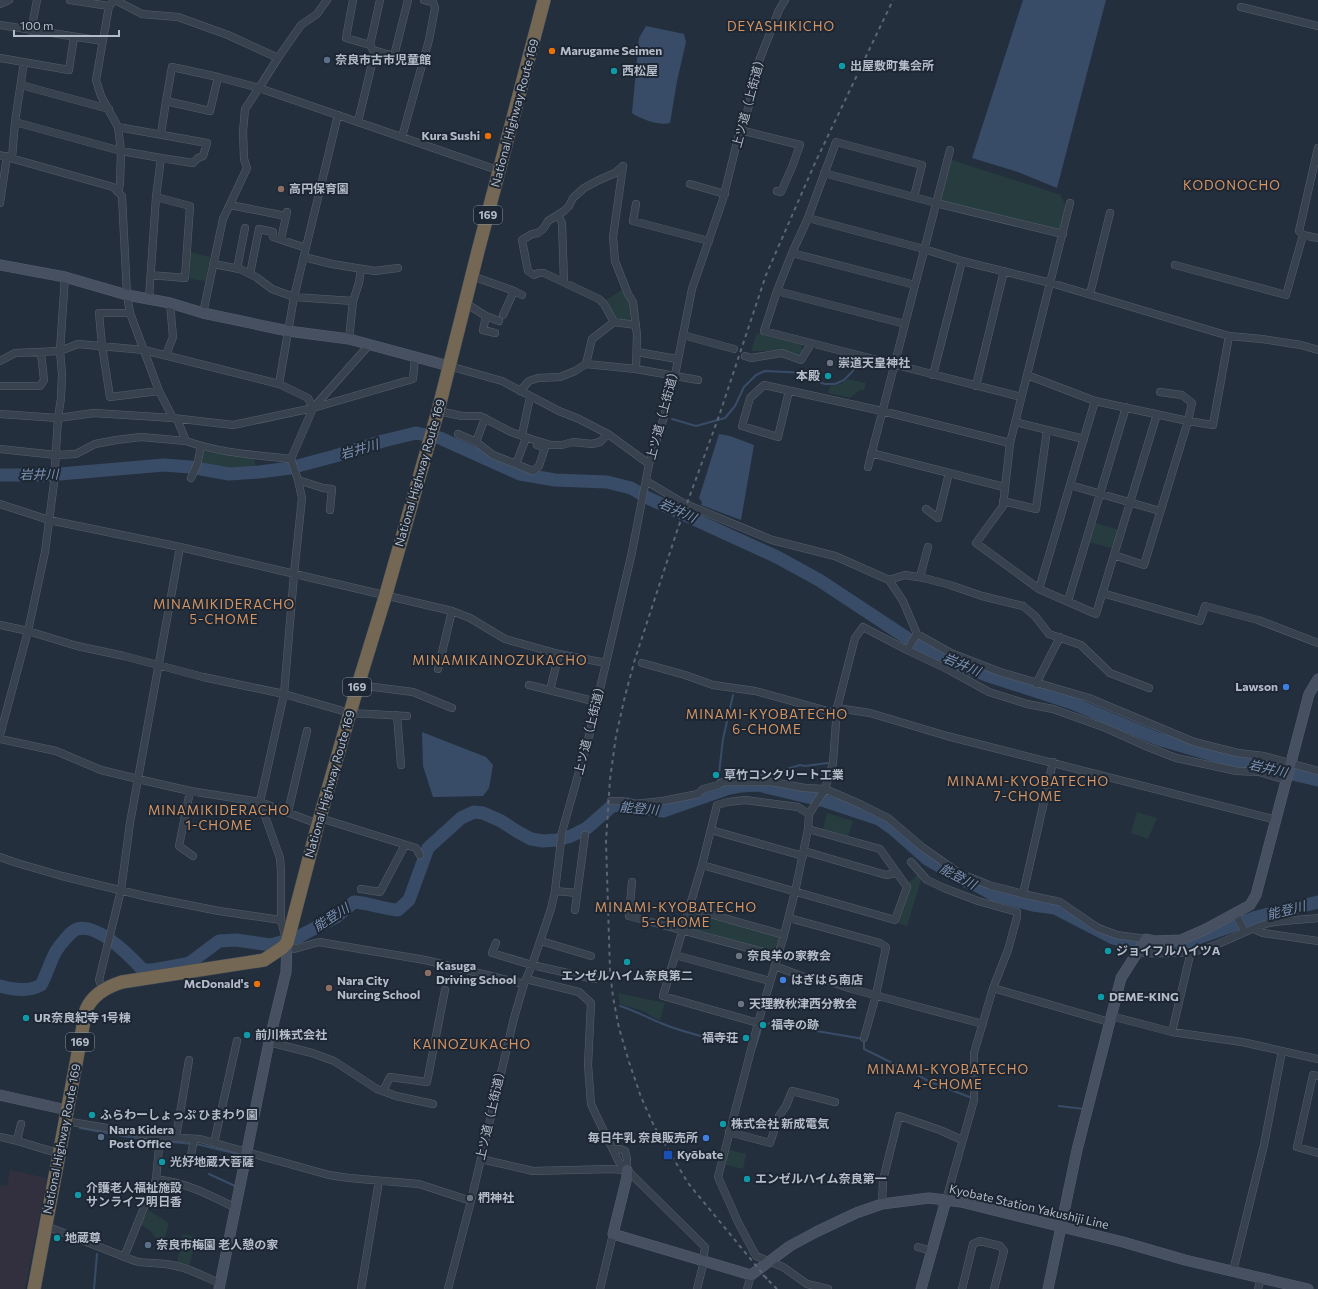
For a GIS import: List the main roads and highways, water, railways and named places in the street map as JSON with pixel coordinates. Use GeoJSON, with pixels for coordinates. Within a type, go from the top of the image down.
{"type":"FeatureCollection","features":[{"type":"Feature","properties":{"kind":"highway","name":"National Highway Route 169"},"geometry":{"type":"LineString","coordinates":[[34,1289],[86,1010],[93,998],[103,990],[122,982],[264,960],[287,943],[286,923],[319,821],[438,411],[544,0]]}},
{"type":"Feature","properties":{"kind":"water"},"geometry":{"type":"Polygon","coordinates":[[[1023,0],[1106,0],[1057,188],[1018,172],[972,158],[1023,0]]]}},
{"type":"Feature","properties":{"kind":"water"},"geometry":{"type":"Polygon","coordinates":[[[646,26],[684,34],[686,42],[677,81],[670,123],[666,124],[640,118],[632,113],[639,38],[646,26]]]}},
{"type":"Feature","properties":{"kind":"water"},"geometry":{"type":"Polygon","coordinates":[[[719,434],[730,436],[754,445],[741,520],[701,505],[702,502],[699,498],[719,434]]]}},
{"type":"Feature","properties":{"kind":"water"},"geometry":{"type":"Polygon","coordinates":[[[422,732],[486,757],[493,765],[489,788],[483,796],[433,797],[423,766],[422,732]]]}},
{"type":"Feature","properties":{"kind":"waterway"},"geometry":{"type":"LineString","coordinates":[[672,419],[696,426],[725,418],[735,406],[744,387],[756,375],[765,371],[808,373],[819,382],[825,384],[835,384],[844,380],[859,362],[886,369]]}},
{"type":"Feature","properties":{"kind":"waterway","name":"岩井川"},"geometry":{"type":"LineString","coordinates":[[0,475],[48,475],[164,465],[190,467],[229,474],[259,472],[290,468],[416,433],[440,438],[520,474],[555,480],[607,482],[631,488],[648,498],[777,557],[819,580],[919,646],[949,660],[986,675],[1072,703],[1158,739],[1223,758],[1318,780]]}},
{"type":"Feature","properties":{"kind":"waterway"},"geometry":{"type":"LineString","coordinates":[[718,782],[723,739],[733,695]]}},
{"type":"Feature","properties":{"kind":"waterway"},"geometry":{"type":"LineString","coordinates":[[742,779],[777,772],[800,765],[805,766],[828,763]]}},
{"type":"Feature","properties":{"kind":"waterway","name":"能登川"},"geometry":{"type":"LineString","coordinates":[[0,986],[21,990],[32,989],[41,985],[56,951],[69,935],[77,929],[85,928],[104,936],[122,949],[143,970],[153,970],[191,962],[219,941],[236,940],[271,945],[298,937],[336,917],[354,902],[398,910],[409,900],[428,848],[461,818],[474,812],[483,813],[501,821],[531,839],[543,841],[557,840],[571,836],[587,828],[612,806],[627,804],[663,811],[726,789],[741,786],[758,785],[825,801],[879,819],[893,829],[927,859],[963,880],[994,895],[1033,905],[1055,908],[1113,938],[1133,943],[1158,948],[1189,941],[1257,917],[1318,902]]}},
{"type":"Feature","properties":{"kind":"waterway"},"geometry":{"type":"LineString","coordinates":[[620,1006],[680,1030],[730,1043]]}},
{"type":"Feature","properties":{"kind":"waterway"},"geometry":{"type":"LineString","coordinates":[[755,1048],[761,1029],[769,1023],[864,1039],[864,1049],[933,1083],[972,1098]]}},
{"type":"Feature","properties":{"kind":"waterway"},"geometry":{"type":"LineString","coordinates":[[1059,1106],[1084,1109]]}},
{"type":"Feature","properties":{"kind":"waterway"},"geometry":{"type":"LineString","coordinates":[[80,1128],[134,1138],[158,1140]]}},
{"type":"Feature","properties":{"kind":"waterway"},"geometry":{"type":"LineString","coordinates":[[162,1141],[192,1144]]}},
{"type":"Feature","properties":{"kind":"waterway"},"geometry":{"type":"LineString","coordinates":[[196,1144],[242,1155]]}},
{"type":"Feature","properties":{"kind":"waterway"},"geometry":{"type":"LineString","coordinates":[[209,1174],[235,1186],[236,1185]]}},
{"type":"Feature","properties":{"kind":"waterway"},"geometry":{"type":"LineString","coordinates":[[94,1289],[97,1254]]}},
{"type":"Feature","properties":{"kind":"railway"},"geometry":{"type":"LineString","coordinates":[[767,1279],[688,1183],[654,1126],[641,1097],[629,1062],[619,1028],[610,971],[606,842],[610,779],[616,736],[635,659],[678,528],[719,416],[766,275],[815,163],[893,0]]}},
{"type":"Feature","properties":{"kind":"railway"},"geometry":{"type":"LineString","coordinates":[[763,1275],[777,1289]]}},
{"type":"Feature","properties":{"kind":"place","name":"Marugame Seimen"},"geometry":{"type":"Point","coordinates":[552,51]}},
{"type":"Feature","properties":{"kind":"place","name":"奈良市古市児童館"},"geometry":{"type":"Point","coordinates":[327,60]}},
{"type":"Feature","properties":{"kind":"place","name":"出屋敷町集会所"},"geometry":{"type":"Point","coordinates":[842,66]}},
{"type":"Feature","properties":{"kind":"place","name":"西松屋"},"geometry":{"type":"Point","coordinates":[614,71]}},
{"type":"Feature","properties":{"kind":"place","name":"Kura Sushi"},"geometry":{"type":"Point","coordinates":[488,136]}},
{"type":"Feature","properties":{"kind":"place","name":"高円保育園"},"geometry":{"type":"Point","coordinates":[281,189]}},
{"type":"Feature","properties":{"kind":"place","name":"崇道天皇神社"},"geometry":{"type":"Point","coordinates":[830,363]}},
{"type":"Feature","properties":{"kind":"place","name":"本殿"},"geometry":{"type":"Point","coordinates":[828,376]}},
{"type":"Feature","properties":{"kind":"place","name":"Lawson"},"geometry":{"type":"Point","coordinates":[1286,687]}},
{"type":"Feature","properties":{"kind":"place","name":"草竹コンクリート工業"},"geometry":{"type":"Point","coordinates":[716,775]}},
{"type":"Feature","properties":{"kind":"place","name":"ジョイフルハイツA"},"geometry":{"type":"Point","coordinates":[1108,951]}},
{"type":"Feature","properties":{"kind":"place","name":"奈良羊の家教会"},"geometry":{"type":"Point","coordinates":[739,956]}},
{"type":"Feature","properties":{"kind":"place","name":"エンゼルハイム奈良第二"},"geometry":{"type":"Point","coordinates":[627,962]}},
{"type":"Feature","properties":{"kind":"place","name":"Kasuga Driving School"},"geometry":{"type":"Point","coordinates":[428,973]}},
{"type":"Feature","properties":{"kind":"place","name":"はぎはら南店"},"geometry":{"type":"Point","coordinates":[783,980]}},
{"type":"Feature","properties":{"kind":"place","name":"McDonald's"},"geometry":{"type":"Point","coordinates":[257,984]}},
{"type":"Feature","properties":{"kind":"place","name":"Nara City Nurcing School"},"geometry":{"type":"Point","coordinates":[329,988]}},
{"type":"Feature","properties":{"kind":"place","name":"DEME-KING"},"geometry":{"type":"Point","coordinates":[1101,997]}},
{"type":"Feature","properties":{"kind":"place","name":"天理教秋津西分教会"},"geometry":{"type":"Point","coordinates":[741,1004]}},
{"type":"Feature","properties":{"kind":"place","name":"UR奈良紀寺 1号棟"},"geometry":{"type":"Point","coordinates":[26,1018]}},
{"type":"Feature","properties":{"kind":"place","name":"福寺の跡"},"geometry":{"type":"Point","coordinates":[763,1025]}},
{"type":"Feature","properties":{"kind":"place","name":"前川株式会社"},"geometry":{"type":"Point","coordinates":[247,1035]}},
{"type":"Feature","properties":{"kind":"place","name":"福寺荘"},"geometry":{"type":"Point","coordinates":[746,1038]}},
{"type":"Feature","properties":{"kind":"place","name":"ふらわーしょっぷ ひまわり園"},"geometry":{"type":"Point","coordinates":[92,1115]}},
{"type":"Feature","properties":{"kind":"place","name":"株式会社 新成電気"},"geometry":{"type":"Point","coordinates":[723,1124]}},
{"type":"Feature","properties":{"kind":"place","name":"Nara Kidera Post Office"},"geometry":{"type":"Point","coordinates":[101,1137]}},
{"type":"Feature","properties":{"kind":"place","name":"毎日牛乳 奈良販売所"},"geometry":{"type":"Point","coordinates":[706,1138]}},
{"type":"Feature","properties":{"kind":"place","name":"Kyōbate"},"geometry":{"type":"Point","coordinates":[668,1155]}},
{"type":"Feature","properties":{"kind":"place","name":"光好地蔵大菩薩"},"geometry":{"type":"Point","coordinates":[162,1162]}},
{"type":"Feature","properties":{"kind":"place","name":"エンゼルハイム奈良第一"},"geometry":{"type":"Point","coordinates":[747,1179]}},
{"type":"Feature","properties":{"kind":"place","name":"介護老人福祉施設 サンライフ明日香"},"geometry":{"type":"Point","coordinates":[78,1195]}},
{"type":"Feature","properties":{"kind":"place","name":"椚神社"},"geometry":{"type":"Point","coordinates":[470,1198]}},
{"type":"Feature","properties":{"kind":"place","name":"地蔵尊"},"geometry":{"type":"Point","coordinates":[57,1238]}},
{"type":"Feature","properties":{"kind":"place","name":"奈良市梅園 老人憩の家"},"geometry":{"type":"Point","coordinates":[148,1245]}},
{"type":"Feature","properties":{"kind":"district","name":"DEYASHIKICHO"},"geometry":{"type":"Point","coordinates":[781,26]}},
{"type":"Feature","properties":{"kind":"district","name":"KODONOCHO"},"geometry":{"type":"Point","coordinates":[1232,185]}},
{"type":"Feature","properties":{"kind":"district","name":"MINAMIKIDERACHO 5-CHOME"},"geometry":{"type":"Point","coordinates":[224,612]}},
{"type":"Feature","properties":{"kind":"district","name":"MINAMIKAINOZUKACHO"},"geometry":{"type":"Point","coordinates":[500,660]}},
{"type":"Feature","properties":{"kind":"district","name":"MINAMI-KYOBATECHO 6-CHOME"},"geometry":{"type":"Point","coordinates":[767,722]}},
{"type":"Feature","properties":{"kind":"district","name":"MINAMI-KYOBATECHO 7-CHOME"},"geometry":{"type":"Point","coordinates":[1028,788]}},
{"type":"Feature","properties":{"kind":"district","name":"MINAMIKIDERACHO 1-CHOME"},"geometry":{"type":"Point","coordinates":[219,818]}},
{"type":"Feature","properties":{"kind":"district","name":"MINAMI-KYOBATECHO 5-CHOME"},"geometry":{"type":"Point","coordinates":[676,914]}},
{"type":"Feature","properties":{"kind":"district","name":"KAINOZUKACHO"},"geometry":{"type":"Point","coordinates":[472,1044]}},
{"type":"Feature","properties":{"kind":"district","name":"MINAMI-KYOBATECHO 4-CHOME"},"geometry":{"type":"Point","coordinates":[948,1076]}}]}
